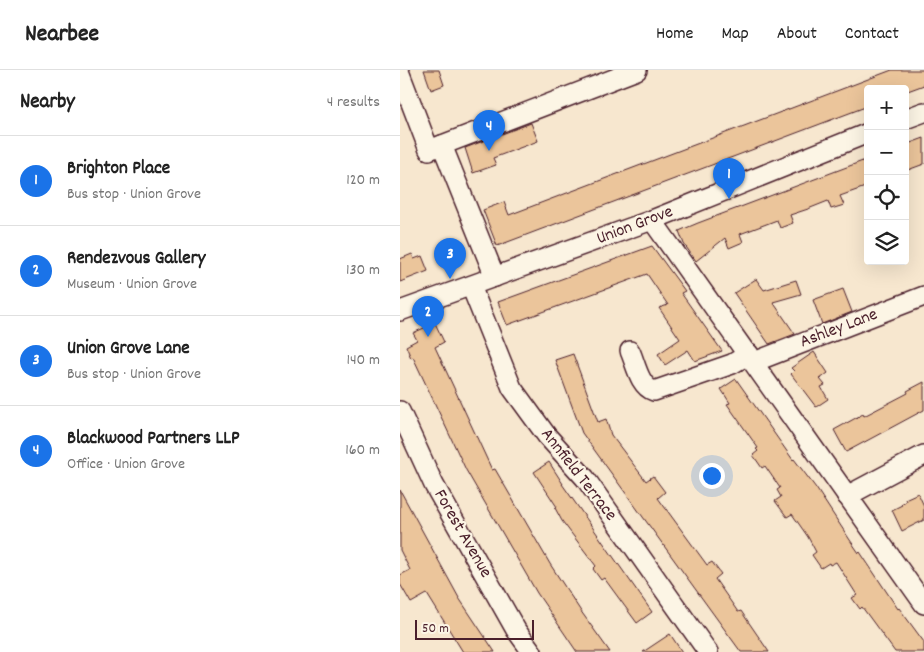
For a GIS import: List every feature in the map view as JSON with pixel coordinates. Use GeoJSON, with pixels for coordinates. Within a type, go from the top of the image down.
{"type":"FeatureCollection","features":[{"type":"Feature","properties":{"kind":"street"},"geometry":{"type":"LineString","coordinates":[[435,147],[637,70]]}},
{"type":"Feature","properties":{"kind":"street"},"geometry":{"type":"LineString","coordinates":[[400,74],[495,277]]}},
{"type":"Feature","properties":{"kind":"street"},"geometry":{"type":"LineString","coordinates":[[909,118],[924,112]]}},
{"type":"Feature","properties":{"kind":"street","name":"Union Grove"},"geometry":{"type":"LineString","coordinates":[[400,311],[652,220],[864,135]]}},
{"type":"Feature","properties":{"kind":"street"},"geometry":{"type":"LineString","coordinates":[[652,220],[752,358],[924,604]]}},
{"type":"Feature","properties":{"kind":"street","name":"Annfield Terrace"},"geometry":{"type":"LineString","coordinates":[[471,286],[512,388],[547,436],[585,478],[708,652]]}},
{"type":"Feature","properties":{"kind":"street","name":"Ashley Lane"},"geometry":{"type":"LineString","coordinates":[[630,351],[642,381],[647,389],[654,391],[924,296]]}},
{"type":"Feature","properties":{"kind":"street","name":"Forest Avenue"},"geometry":{"type":"LineString","coordinates":[[400,411],[434,485],[516,630],[532,652]]}},
{"type":"Feature","properties":{"kind":"street"},"geometry":{"type":"LineString","coordinates":[[847,496],[924,455]]}},
{"type":"Feature","properties":{"kind":"building"},"geometry":{"type":"Polygon","coordinates":[[[424,70],[439,70],[444,85],[431,90],[424,70]]]}},
{"type":"Feature","properties":{"kind":"building"},"geometry":{"type":"Polygon","coordinates":[[[892,70],[924,70],[924,85],[909,91],[909,85],[864,85],[864,108],[497,246],[483,210],[504,202],[509,215],[892,70]]]}},
{"type":"Feature","properties":{"kind":"building"},"geometry":{"type":"Polygon","coordinates":[[[531,123],[538,141],[493,158],[496,165],[473,173],[465,148],[531,123]]]}},
{"type":"Feature","properties":{"kind":"building"},"geometry":{"type":"Polygon","coordinates":[[[924,138],[924,164],[909,170],[909,144],[924,138]]]}},
{"type":"Feature","properties":{"kind":"building"},"geometry":{"type":"Polygon","coordinates":[[[864,161],[864,187],[840,196],[844,205],[831,209],[828,201],[790,215],[793,223],[780,228],[777,220],[740,234],[743,242],[729,248],[725,238],[696,261],[684,244],[679,231],[864,161]]]}},
{"type":"Feature","properties":{"kind":"building"},"geometry":{"type":"Polygon","coordinates":[[[652,246],[685,291],[681,293],[722,351],[695,361],[688,350],[665,365],[658,354],[680,339],[659,308],[668,305],[647,274],[507,325],[498,302],[652,246]]]}},
{"type":"Feature","properties":{"kind":"building"},"geometry":{"type":"Polygon","coordinates":[[[412,254],[414,259],[422,256],[428,271],[400,282],[400,259],[412,254]]]}},
{"type":"Feature","properties":{"kind":"building"},"geometry":{"type":"Polygon","coordinates":[[[756,279],[764,290],[796,280],[801,294],[773,302],[795,334],[769,344],[734,293],[756,279]]]}},
{"type":"Feature","properties":{"kind":"building"},"geometry":{"type":"Polygon","coordinates":[[[843,289],[852,312],[822,324],[813,300],[843,289]]]}},
{"type":"Feature","properties":{"kind":"building"},"geometry":{"type":"Polygon","coordinates":[[[435,323],[444,342],[435,347],[492,470],[495,469],[550,564],[610,652],[577,652],[537,593],[466,470],[413,357],[411,358],[406,346],[417,340],[413,333],[435,323]]]}},
{"type":"Feature","properties":{"kind":"building"},"geometry":{"type":"Polygon","coordinates":[[[814,352],[828,373],[820,379],[825,385],[821,387],[828,399],[816,407],[791,374],[794,371],[791,368],[814,352]]]}},
{"type":"Feature","properties":{"kind":"building"},"geometry":{"type":"Polygon","coordinates":[[[573,354],[598,422],[606,419],[611,435],[646,481],[653,476],[665,492],[658,498],[707,565],[712,562],[721,574],[715,579],[738,612],[741,611],[769,652],[741,652],[582,433],[555,360],[573,354]]]}},
{"type":"Feature","properties":{"kind":"building"},"geometry":{"type":"Polygon","coordinates":[[[736,379],[793,460],[816,488],[898,609],[924,642],[924,652],[895,652],[862,607],[860,609],[852,598],[857,595],[836,562],[830,565],[829,563],[821,568],[812,555],[816,552],[808,537],[792,514],[787,517],[775,501],[781,497],[777,490],[780,488],[765,466],[762,468],[753,455],[758,451],[756,449],[758,448],[727,404],[730,403],[721,389],[736,379]]]}},
{"type":"Feature","properties":{"kind":"building"},"geometry":{"type":"Polygon","coordinates":[[[924,382],[924,410],[846,452],[834,430],[908,393],[907,391],[924,382]]]}},
{"type":"Feature","properties":{"kind":"building"},"geometry":{"type":"Polygon","coordinates":[[[549,462],[562,484],[652,612],[637,623],[604,578],[601,580],[593,569],[596,566],[562,521],[555,508],[557,507],[534,472],[549,462]]]}},
{"type":"Feature","properties":{"kind":"building"},"geometry":{"type":"Polygon","coordinates":[[[400,490],[459,598],[495,652],[463,652],[427,594],[411,603],[400,584],[400,575],[410,570],[400,550],[400,490]]]}},
{"type":"Feature","properties":{"kind":"building"},"geometry":{"type":"Polygon","coordinates":[[[918,493],[924,506],[924,520],[902,531],[892,510],[902,505],[906,501],[905,499],[918,493]]]}},
{"type":"Feature","properties":{"kind":"building"},"geometry":{"type":"Polygon","coordinates":[[[670,634],[682,652],[643,652],[670,634]]]}},
{"type":"Feature","properties":{"kind":"place","name":"Blackwood Partners LLP"},"geometry":{"type":"Point","coordinates":[489,151]}},
{"type":"Feature","properties":{"kind":"place","name":"Brighton Place"},"geometry":{"type":"Point","coordinates":[729,199]}},
{"type":"Feature","properties":{"kind":"place","name":"Union Grove Lane"},"geometry":{"type":"Point","coordinates":[450,279]}},
{"type":"Feature","properties":{"kind":"place","name":"Rendezvous Gallery"},"geometry":{"type":"Point","coordinates":[428,337]}}]}
